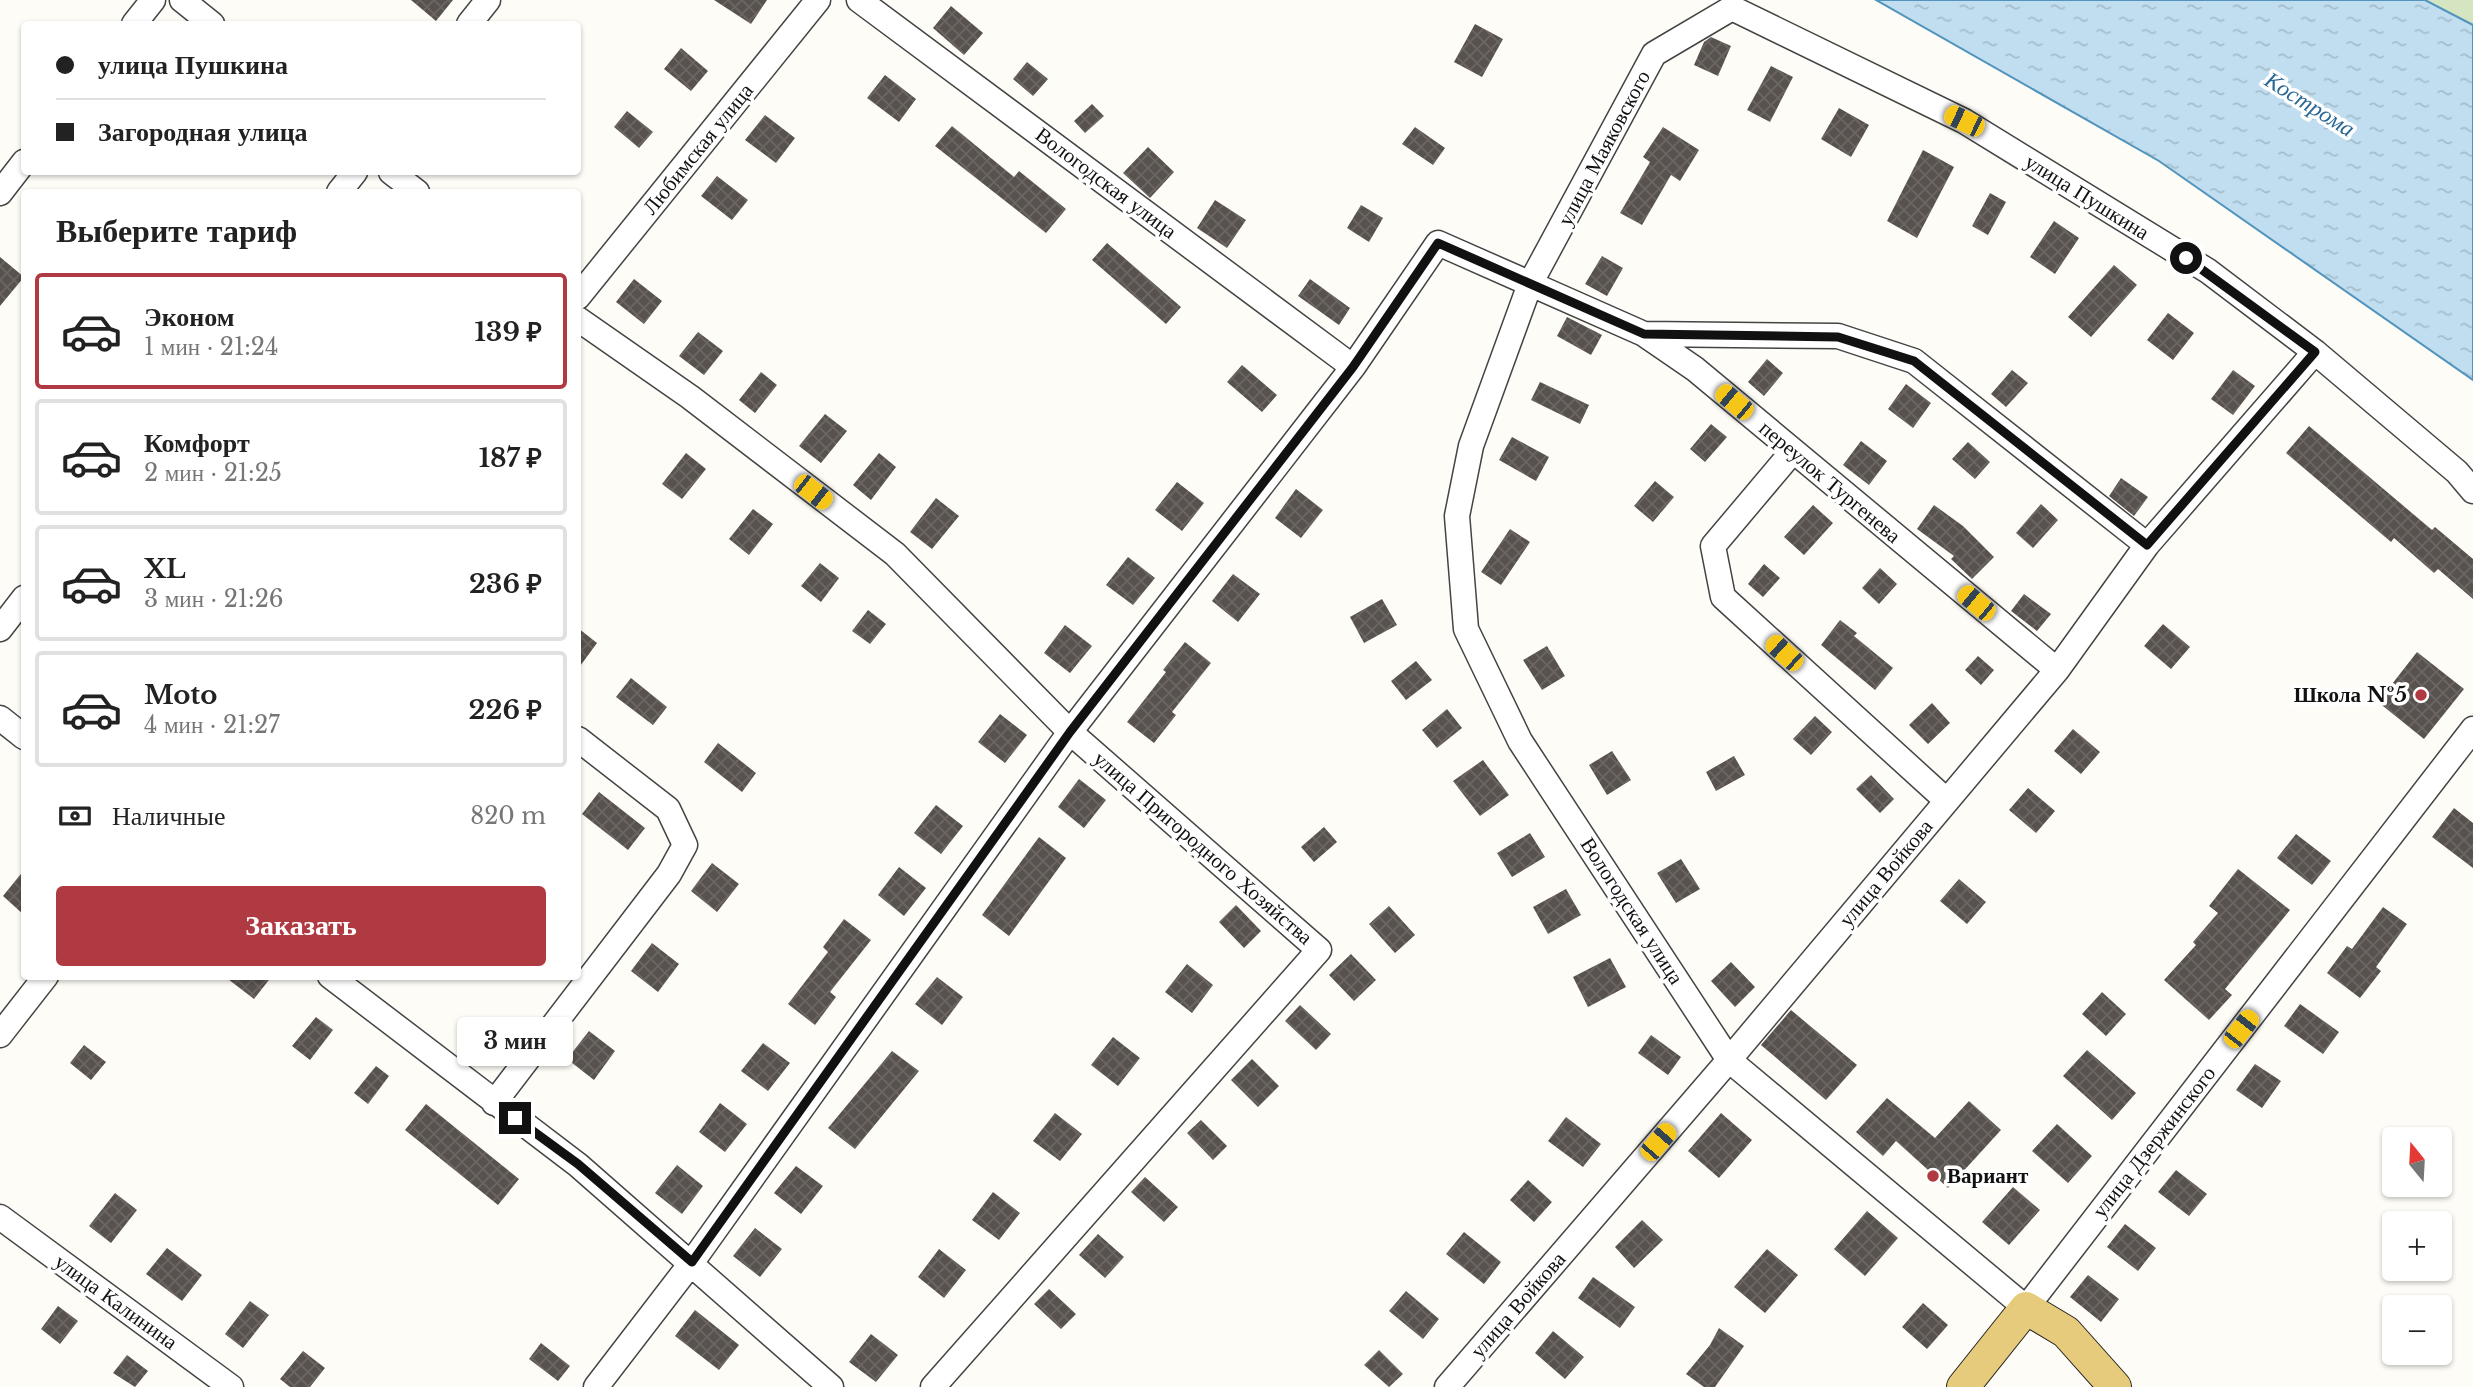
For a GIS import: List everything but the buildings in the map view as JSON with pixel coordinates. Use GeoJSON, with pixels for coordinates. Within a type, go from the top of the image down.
{"type":"FeatureCollection","features":[{"type":"Feature","properties":{"kind":"main road","name":"улица Дзержинского"},"geometry":{"type":"LineString","coordinates":[[1963,1387],[2026,1308]]}},
{"type":"Feature","properties":{"kind":"main road","name":"Вологодская улица"},"geometry":{"type":"LineString","coordinates":[[2026,1308],[2066,1332],[2115,1387]]}},
{"type":"Feature","properties":{"kind":"street"},"geometry":{"type":"LineString","coordinates":[[136,21],[153,0]]}},
{"type":"Feature","properties":{"kind":"street"},"geometry":{"type":"LineString","coordinates":[[182,0],[208,21]]}},
{"type":"Feature","properties":{"kind":"street"},"geometry":{"type":"LineString","coordinates":[[471,21],[488,0]]}},
{"type":"Feature","properties":{"kind":"street","name":"Любимская улица"},"geometry":{"type":"LineString","coordinates":[[581,293],[818,0]]}},
{"type":"Feature","properties":{"kind":"street","name":"Вологодская улица"},"geometry":{"type":"LineString","coordinates":[[859,0],[1353,367]]}},
{"type":"Feature","properties":{"kind":"street","name":"улица Маяковского"},"geometry":{"type":"LineString","coordinates":[[1530,284],[1654,54],[1732,8]]}},
{"type":"Feature","properties":{"kind":"street","name":"улица Пушкина"},"geometry":{"type":"LineString","coordinates":[[1732,8],[1964,121],[2208,271],[2315,352],[2456,472],[2473,491]]}},
{"type":"Feature","properties":{"kind":"street"},"geometry":{"type":"LineString","coordinates":[[0,193],[21,166]]}},
{"type":"Feature","properties":{"kind":"street"},"geometry":{"type":"LineString","coordinates":[[341,189],[353,175]]}},
{"type":"Feature","properties":{"kind":"street"},"geometry":{"type":"LineString","coordinates":[[395,175],[413,189]]}},
{"type":"Feature","properties":{"kind":"street","name":"переулок Тургенева"},"geometry":{"type":"LineString","coordinates":[[1353,367],[1438,243],[1644,334],[1695,369],[2057,670]]}},
{"type":"Feature","properties":{"kind":"street","name":"Вологодская улица"},"geometry":{"type":"LineString","coordinates":[[1530,284],[1471,446],[1457,516],[1466,629],[1520,741],[1729,1060],[2026,1308]]}},
{"type":"Feature","properties":{"kind":"street","name":"улица Пригородного Хозяйства"},"geometry":{"type":"LineString","coordinates":[[581,321],[690,397],[895,554],[1070,732],[1319,950],[933,1387]]}},
{"type":"Feature","properties":{"kind":"street"},"geometry":{"type":"LineString","coordinates":[[1644,334],[1838,337],[1914,361],[2147,545]]}},
{"type":"Feature","properties":{"kind":"street","name":"улица Войкова"},"geometry":{"type":"LineString","coordinates":[[1447,1387],[1729,1060],[2057,670],[2147,545],[2315,352]]}},
{"type":"Feature","properties":{"kind":"street"},"geometry":{"type":"LineString","coordinates":[[596,1387],[692,1262],[1070,732],[1353,367]]}},
{"type":"Feature","properties":{"kind":"street"},"geometry":{"type":"LineString","coordinates":[[1793,451],[1713,546],[1723,597],[1947,801]]}},
{"type":"Feature","properties":{"kind":"street"},"geometry":{"type":"LineString","coordinates":[[0,629],[21,602]]}},
{"type":"Feature","properties":{"kind":"street"},"geometry":{"type":"LineString","coordinates":[[0,718],[21,735]]}},
{"type":"Feature","properties":{"kind":"street","name":"улица Дзержинского"},"geometry":{"type":"LineString","coordinates":[[2026,1308],[2473,729]]}},
{"type":"Feature","properties":{"kind":"street"},"geometry":{"type":"LineString","coordinates":[[494,1103],[669,874],[685,845],[668,809],[581,741]]}},
{"type":"Feature","properties":{"kind":"street"},"geometry":{"type":"LineString","coordinates":[[0,1035],[43,980]]}},
{"type":"Feature","properties":{"kind":"street"},"geometry":{"type":"LineString","coordinates":[[335,980],[494,1103],[578,1164],[831,1387]]}},
{"type":"Feature","properties":{"kind":"street","name":"улица Калинина"},"geometry":{"type":"LineString","coordinates":[[0,1217],[231,1387]]}},
{"type":"Feature","properties":{"kind":"green space"},"geometry":{"type":"Polygon","coordinates":[[[2425,0],[2473,0],[2473,25],[2425,0]]]}},
{"type":"Feature","properties":{"kind":"water","name":"Кострома"},"geometry":{"type":"Polygon","coordinates":[[[1876,0],[2425,0],[2473,25],[2473,380],[2159,161],[1876,0]]]}},
{"type":"Feature","properties":{"kind":"place","name":"Школа №5"},"geometry":{"type":"Point","coordinates":[2421,695]}},
{"type":"Feature","properties":{"kind":"place","name":"Вариант"},"geometry":{"type":"Point","coordinates":[1933,1176]}},
{"type":"Feature","properties":{"kind":"route"},"geometry":{"type":"LineString","coordinates":[[515,1118],[578,1164],[692,1262],[1070,732],[1353,367],[1438,243],[1644,334],[1838,337],[1914,361],[2147,545],[2315,352],[2208,271],[2186,258]]}}]}
